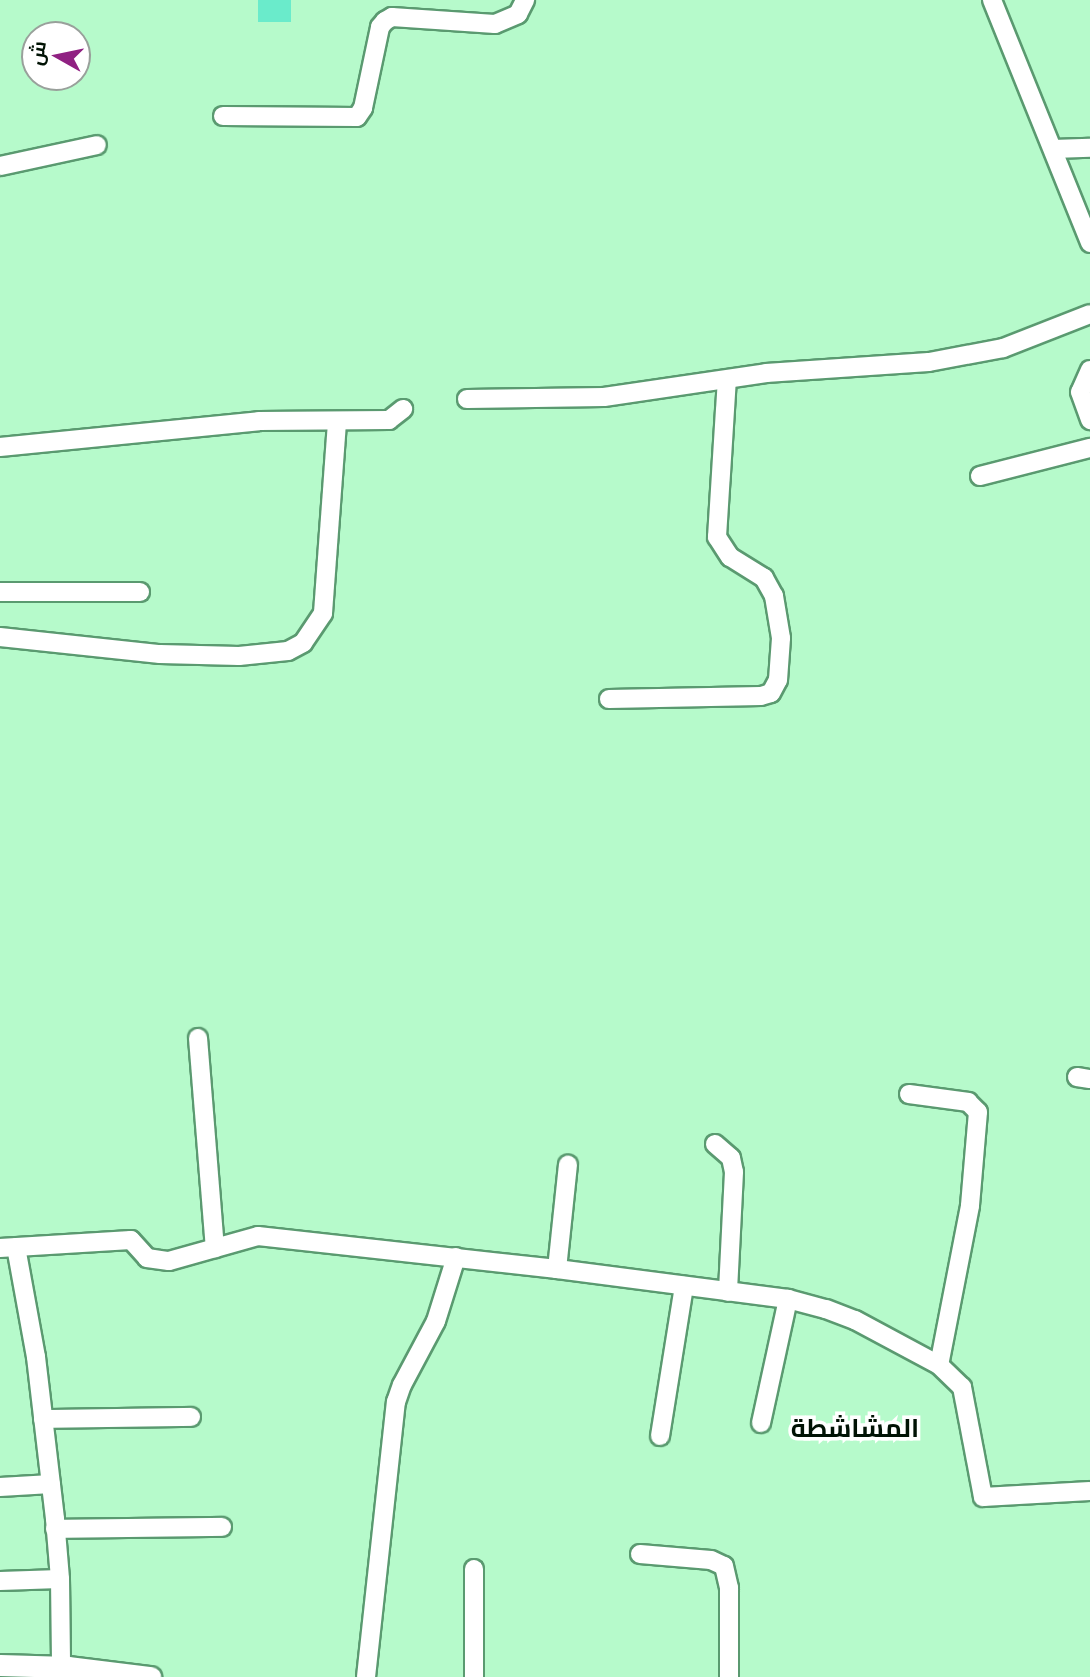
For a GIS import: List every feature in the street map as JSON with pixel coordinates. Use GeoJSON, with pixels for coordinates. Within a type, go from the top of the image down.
{"type":"FeatureCollection","features":[{"type":"Feature","properties":{"kind":"main road"},"geometry":{"type":"LineString","coordinates":[[0,1665],[61,1667],[139,1676]]}},
{"type":"Feature","properties":{"kind":"street"},"geometry":{"type":"LineString","coordinates":[[412,0],[414,18]]}},
{"type":"Feature","properties":{"kind":"street"},"geometry":{"type":"LineString","coordinates":[[223,116],[357,117],[363,108],[380,27],[392,17],[495,24],[518,14],[525,0]]}},
{"type":"Feature","properties":{"kind":"street"},"geometry":{"type":"LineString","coordinates":[[992,0],[1090,243]]}},
{"type":"Feature","properties":{"kind":"street"},"geometry":{"type":"LineString","coordinates":[[0,166],[97,145]]}},
{"type":"Feature","properties":{"kind":"street"},"geometry":{"type":"LineString","coordinates":[[1053,149],[1090,148]]}},
{"type":"Feature","properties":{"kind":"street"},"geometry":{"type":"LineString","coordinates":[[467,399],[604,397],[766,373],[929,362],[1003,348],[1090,314]]}},
{"type":"Feature","properties":{"kind":"street"},"geometry":{"type":"LineString","coordinates":[[1090,370],[1080,392],[1090,420]]}},
{"type":"Feature","properties":{"kind":"street"},"geometry":{"type":"LineString","coordinates":[[609,699],[761,696],[771,693],[778,680],[781,638],[774,596],[764,578],[730,556],[717,537],[727,380]]}},
{"type":"Feature","properties":{"kind":"street"},"geometry":{"type":"LineString","coordinates":[[0,447],[259,421],[389,420],[403,409]]}},
{"type":"Feature","properties":{"kind":"street"},"geometry":{"type":"LineString","coordinates":[[0,638],[160,654],[239,656],[288,651],[303,643],[323,612],[337,422]]}},
{"type":"Feature","properties":{"kind":"street"},"geometry":{"type":"LineString","coordinates":[[980,476],[1090,448]]}},
{"type":"Feature","properties":{"kind":"street"},"geometry":{"type":"LineString","coordinates":[[0,592],[140,592]]}},
{"type":"Feature","properties":{"kind":"street"},"geometry":{"type":"LineString","coordinates":[[198,1038],[215,1248]]}},
{"type":"Feature","properties":{"kind":"street"},"geometry":{"type":"LineString","coordinates":[[909,1094],[968,1102],[978,1112],[970,1206],[939,1365]]}},
{"type":"Feature","properties":{"kind":"street"},"geometry":{"type":"LineString","coordinates":[[715,1144],[731,1157],[734,1172],[728,1292]]}},
{"type":"Feature","properties":{"kind":"street"},"geometry":{"type":"LineString","coordinates":[[557,1269],[568,1165]]}},
{"type":"Feature","properties":{"kind":"street"},"geometry":{"type":"LineString","coordinates":[[61,1667],[60,1578],[43,1419],[8,1248],[131,1240],[147,1258],[169,1261],[258,1236],[557,1269],[788,1299],[855,1320],[939,1365],[962,1387],[984,1497],[1090,1491]]}},
{"type":"Feature","properties":{"kind":"street"},"geometry":{"type":"LineString","coordinates":[[366,1677],[398,1394],[436,1321],[456,1257]]}},
{"type":"Feature","properties":{"kind":"street"},"geometry":{"type":"LineString","coordinates":[[660,1437],[684,1286]]}},
{"type":"Feature","properties":{"kind":"street"},"geometry":{"type":"LineString","coordinates":[[761,1423],[788,1299]]}},
{"type":"Feature","properties":{"kind":"street"},"geometry":{"type":"LineString","coordinates":[[43,1419],[191,1417]]}},
{"type":"Feature","properties":{"kind":"street"},"geometry":{"type":"LineString","coordinates":[[0,1487],[51,1484]]}},
{"type":"Feature","properties":{"kind":"street"},"geometry":{"type":"LineString","coordinates":[[55,1529],[222,1527]]}},
{"type":"Feature","properties":{"kind":"street"},"geometry":{"type":"LineString","coordinates":[[640,1554],[711,1560],[724,1566],[729,1588],[729,1677]]}},
{"type":"Feature","properties":{"kind":"street"},"geometry":{"type":"LineString","coordinates":[[474,1569],[474,1677]]}},
{"type":"Feature","properties":{"kind":"street"},"geometry":{"type":"LineString","coordinates":[[0,1581],[60,1578]]}},
{"type":"Feature","properties":{"kind":"building"},"geometry":{"type":"Polygon","coordinates":[[[258,0],[291,0],[291,22],[258,22],[258,0]]]}},
{"type":"Feature","properties":{"kind":"district","name":"المشاشطة"},"geometry":{"type":"Point","coordinates":[855,1428]}}]}
